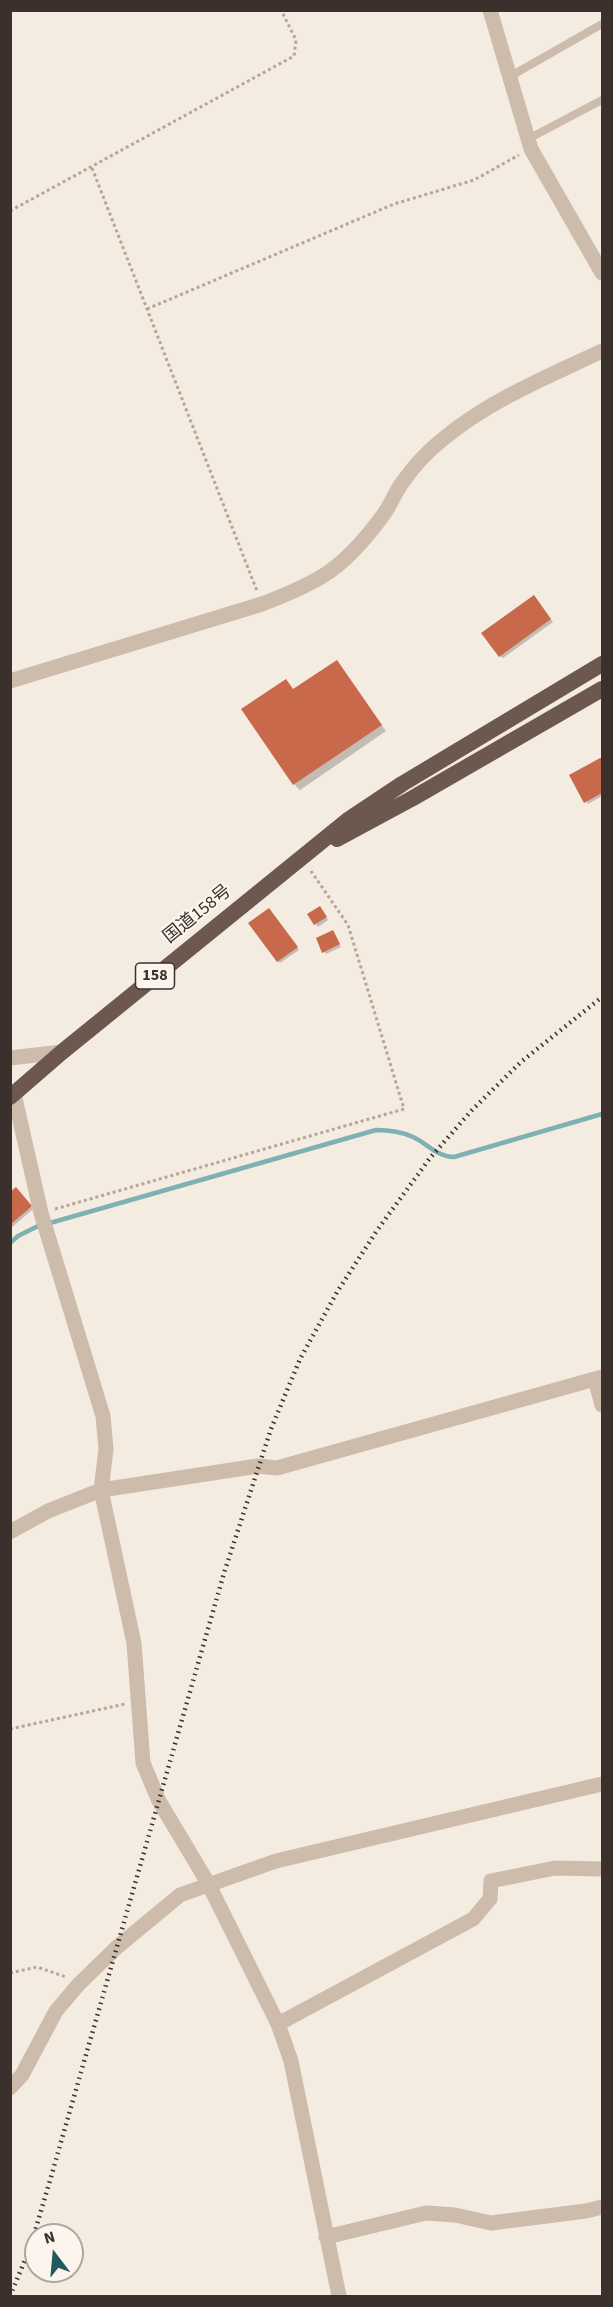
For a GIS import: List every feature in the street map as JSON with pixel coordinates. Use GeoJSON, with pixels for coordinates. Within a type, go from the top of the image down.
{"type":"FeatureCollection","features":[{"type":"Feature","properties":{"kind":"highway","name":"国道158号"},"geometry":{"type":"LineString","coordinates":[[12,1096],[62,1052],[348,820],[402,784],[603,664]]}},
{"type":"Feature","properties":{"kind":"highway","name":"国道158号"},"geometry":{"type":"LineString","coordinates":[[302,857],[413,798],[603,689]]}},
{"type":"Feature","properties":{"kind":"street"},"geometry":{"type":"LineString","coordinates":[[490,10],[529,144],[603,273]]}},
{"type":"Feature","properties":{"kind":"street"},"geometry":{"type":"LineString","coordinates":[[10,681],[262,604],[302,589],[326,576],[345,561],[383,516],[402,483],[442,440],[492,404],[603,351]]}},
{"type":"Feature","properties":{"kind":"street"},"geometry":{"type":"LineString","coordinates":[[10,1058],[62,1052]]}},
{"type":"Feature","properties":{"kind":"street"},"geometry":{"type":"LineString","coordinates":[[12,1096],[44,1221],[103,1416],[106,1449],[101,1490],[134,1643],[143,1763],[159,1801],[208,1884],[278,2024],[291,2061],[339,2296]]}},
{"type":"Feature","properties":{"kind":"street"},"geometry":{"type":"LineString","coordinates":[[10,1532],[48,1511],[101,1490],[258,1466],[277,1468],[599,1378],[603,1405]]}},
{"type":"Feature","properties":{"kind":"street"},"geometry":{"type":"LineString","coordinates":[[10,2088],[22,2076],[56,2011],[78,1985],[116,1948],[180,1895],[276,1861],[603,1784]]}},
{"type":"Feature","properties":{"kind":"street"},"geometry":{"type":"LineString","coordinates":[[278,2024],[473,1919],[490,1899],[491,1881],[555,1868],[603,1869]]}},
{"type":"Feature","properties":{"kind":"street"},"geometry":{"type":"LineString","coordinates":[[326,2237],[426,2213],[455,2215],[491,2223],[586,2211],[603,2206]]}},
{"type":"Feature","properties":{"kind":"lane"},"geometry":{"type":"LineString","coordinates":[[510,77],[603,24]]}},
{"type":"Feature","properties":{"kind":"lane"},"geometry":{"type":"LineString","coordinates":[[529,144],[603,100]]}},
{"type":"Feature","properties":{"kind":"path"},"geometry":{"type":"LineString","coordinates":[[10,211],[294,56],[296,40],[281,10]]}},
{"type":"Feature","properties":{"kind":"path"},"geometry":{"type":"LineString","coordinates":[[147,309],[394,204],[474,180],[529,144]]}},
{"type":"Feature","properties":{"kind":"path"},"geometry":{"type":"LineString","coordinates":[[92,168],[262,604]]}},
{"type":"Feature","properties":{"kind":"path"},"geometry":{"type":"LineString","coordinates":[[44,1221],[404,1109],[348,925],[302,857]]}},
{"type":"Feature","properties":{"kind":"path"},"geometry":{"type":"LineString","coordinates":[[10,1729],[138,1701]]}},
{"type":"Feature","properties":{"kind":"path"},"geometry":{"type":"LineString","coordinates":[[10,1973],[37,1967],[66,1977],[78,1985]]}},
{"type":"Feature","properties":{"kind":"building"},"geometry":{"type":"Polygon","coordinates":[[[534,595],[551,619],[499,657],[481,633],[534,595]]]}},
{"type":"Feature","properties":{"kind":"building"},"geometry":{"type":"Polygon","coordinates":[[[337,660],[382,725],[293,785],[241,709],[286,679],[293,689],[337,660]]]}},
{"type":"Feature","properties":{"kind":"building"},"geometry":{"type":"Polygon","coordinates":[[[602,757],[602,793],[584,803],[569,775],[602,757]]]}},
{"type":"Feature","properties":{"kind":"building"},"geometry":{"type":"Polygon","coordinates":[[[320,906],[327,917],[314,925],[307,914],[320,906]]]}},
{"type":"Feature","properties":{"kind":"building"},"geometry":{"type":"Polygon","coordinates":[[[269,908],[298,947],[277,962],[248,923],[269,908]]]}},
{"type":"Feature","properties":{"kind":"building"},"geometry":{"type":"Polygon","coordinates":[[[333,930],[340,944],[322,953],[316,938],[333,930]]]}},
{"type":"Feature","properties":{"kind":"building"},"geometry":{"type":"Polygon","coordinates":[[[16,1187],[32,1206],[10,1225],[10,1192],[16,1187]]]}},
{"type":"Feature","properties":{"kind":"waterway"},"geometry":{"type":"LineString","coordinates":[[10,1243],[36,1227],[376,1130],[408,1135],[438,1153],[454,1157],[602,1114]]}},
{"type":"Feature","properties":{"kind":"railway"},"geometry":{"type":"LineString","coordinates":[[10,2296],[30,2248],[224,1573],[271,1429],[300,1359],[337,1292],[378,1229],[430,1158],[473,1109],[521,1062],[602,997]]}}]}
